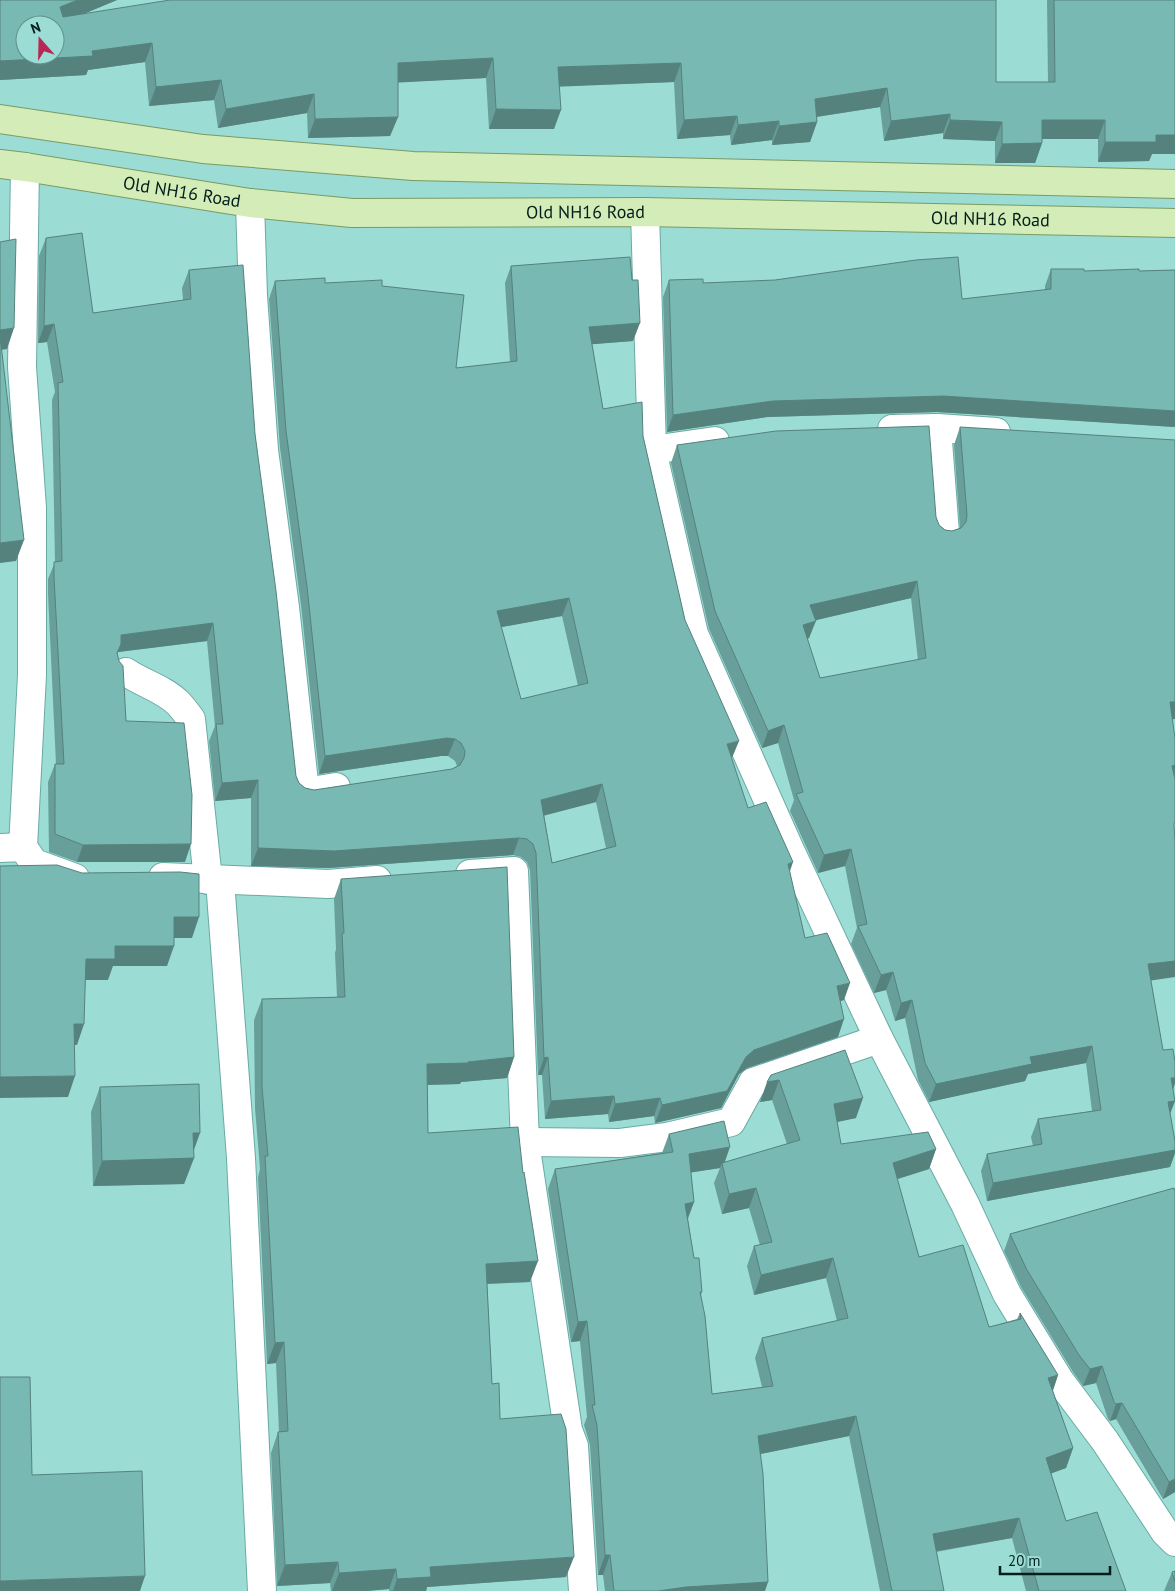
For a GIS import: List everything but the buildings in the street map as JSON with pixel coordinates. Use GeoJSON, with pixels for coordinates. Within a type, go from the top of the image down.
{"type":"FeatureCollection","features":[{"type":"Feature","properties":{"kind":"main road"},"geometry":{"type":"LineString","coordinates":[[0,119],[203,149],[413,166],[1175,184]]}},
{"type":"Feature","properties":{"kind":"main road","name":"Old NH16 Road"},"geometry":{"type":"LineString","coordinates":[[13,165],[250,203],[352,213],[645,212],[1175,223]]}},
{"type":"Feature","properties":{"kind":"street"},"geometry":{"type":"LineString","coordinates":[[13,165],[11,370],[32,508],[32,675],[12,848],[34,863],[74,878],[104,878]]}},
{"type":"Feature","properties":{"kind":"street"},"geometry":{"type":"LineString","coordinates":[[250,203],[253,296],[264,450],[286,607],[305,792],[364,783]]}},
{"type":"Feature","properties":{"kind":"street"},"geometry":{"type":"LineString","coordinates":[[645,212],[652,450],[694,634],[790,850],[879,1039],[965,1204],[1007,1294],[1060,1381],[1105,1440],[1164,1532],[1175,1542]]}},
{"type":"Feature","properties":{"kind":"street"},"geometry":{"type":"LineString","coordinates":[[867,430],[937,428],[1016,434]]}},
{"type":"Feature","properties":{"kind":"street"},"geometry":{"type":"LineString","coordinates":[[937,428],[945,534]]}},
{"type":"Feature","properties":{"kind":"street"},"geometry":{"type":"LineString","coordinates":[[652,450],[739,437]]}},
{"type":"Feature","properties":{"kind":"street"},"geometry":{"type":"LineString","coordinates":[[126,672],[178,702],[191,719],[214,880],[241,1158],[262,1591]]}},
{"type":"Feature","properties":{"kind":"street"},"geometry":{"type":"LineString","coordinates":[[446,875],[514,871],[525,1142],[568,1430],[574,1446],[583,1591]]}},
{"type":"Feature","properties":{"kind":"street"},"geometry":{"type":"LineString","coordinates":[[143,877],[328,884],[397,879]]}},
{"type":"Feature","properties":{"kind":"street"},"geometry":{"type":"LineString","coordinates":[[525,1142],[620,1143],[667,1137],[731,1122],[753,1082],[879,1039]]}}]}
